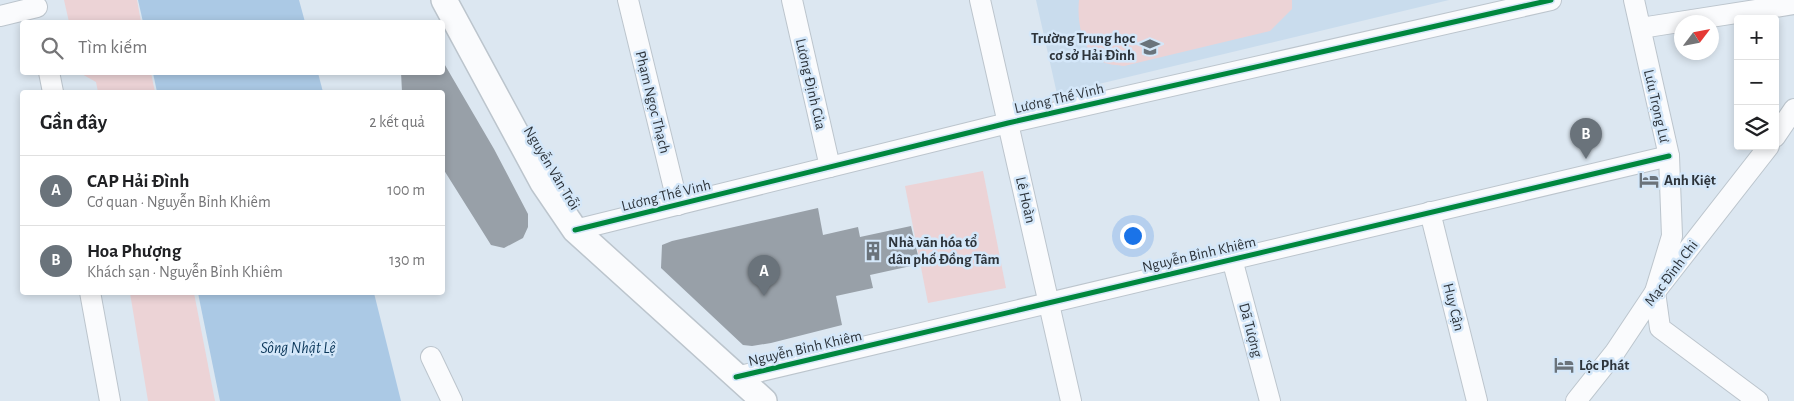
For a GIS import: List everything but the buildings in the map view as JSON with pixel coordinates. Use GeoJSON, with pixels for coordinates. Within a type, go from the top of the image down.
{"type":"FeatureCollection","features":[{"type":"Feature","properties":{"kind":"street","name":"Nguyễn Văn Trỗi"},"geometry":{"type":"LineString","coordinates":[[444,0],[542,183],[575,230],[764,401]]}},
{"type":"Feature","properties":{"kind":"street","name":"Phạm Ngọc Thạch"},"geometry":{"type":"LineString","coordinates":[[628,0],[678,205]]}},
{"type":"Feature","properties":{"kind":"street","name":"Lương Định Của"},"geometry":{"type":"LineString","coordinates":[[792,0],[830,167]]}},
{"type":"Feature","properties":{"kind":"street","name":"Lê Hoàn"},"geometry":{"type":"LineString","coordinates":[[980,0],[1071,401]]}},
{"type":"Feature","properties":{"kind":"street","name":"Lương Thế Vinh"},"geometry":{"type":"LineString","coordinates":[[575,230],[1008,123],[1551,0]]}},
{"type":"Feature","properties":{"kind":"street","name":"Lưu Trọng Lư"},"geometry":{"type":"LineString","coordinates":[[1634,0],[1641,28],[1641,40],[1669,156],[1672,236],[1655,292],[1660,328],[1758,401]]}},
{"type":"Feature","properties":{"kind":"street"},"geometry":{"type":"LineString","coordinates":[[1641,28],[1794,4]]}},
{"type":"Feature","properties":{"kind":"street"},"geometry":{"type":"LineString","coordinates":[[0,16],[37,10]]}},
{"type":"Feature","properties":{"kind":"street"},"geometry":{"type":"LineString","coordinates":[[49,75],[52,90]]}},
{"type":"Feature","properties":{"kind":"street"},"geometry":{"type":"LineString","coordinates":[[1779,131],[1794,109]]}},
{"type":"Feature","properties":{"kind":"street","name":"Mạc Đĩnh Chi"},"geometry":{"type":"LineString","coordinates":[[1576,401],[1615,352],[1655,292],[1766,150]]}},
{"type":"Feature","properties":{"kind":"street","name":"Nguyễn Bỉnh Khiêm"},"geometry":{"type":"LineString","coordinates":[[736,377],[1669,156]]}},
{"type":"Feature","properties":{"kind":"street","name":"Huy Cận"},"geometry":{"type":"LineString","coordinates":[[1430,212],[1477,401]]}},
{"type":"Feature","properties":{"kind":"street","name":"Dã Tượng"},"geometry":{"type":"LineString","coordinates":[[1232,259],[1270,401]]}},
{"type":"Feature","properties":{"kind":"street"},"geometry":{"type":"LineString","coordinates":[[91,295],[110,401]]}},
{"type":"Feature","properties":{"kind":"street"},"geometry":{"type":"LineString","coordinates":[[431,357],[452,401]]}},
{"type":"Feature","properties":{"kind":"shaded area"},"geometry":{"type":"Polygon","coordinates":[[[64,0],[137,0],[141,20],[69,20],[64,0]]]}},
{"type":"Feature","properties":{"kind":"shaded area","name":"Trường Trung học cơ sở Hải Đình"},"geometry":{"type":"Polygon","coordinates":[[[1036,0],[1449,0],[1057,94],[1036,0]]]}},
{"type":"Feature","properties":{"kind":"shaded area"},"geometry":{"type":"Polygon","coordinates":[[[1079,0],[1292,0],[1292,9],[1270,31],[1124,66],[1103,62],[1089,50],[1080,25],[1079,0]]]}},
{"type":"Feature","properties":{"kind":"shaded area"},"geometry":{"type":"Polygon","coordinates":[[[84,75],[151,75],[155,90],[98,90],[96,82],[84,75]]]}},
{"type":"Feature","properties":{"kind":"shaded area"},"geometry":{"type":"Polygon","coordinates":[[[983,171],[1006,288],[928,303],[905,186],[983,171]]]}},
{"type":"Feature","properties":{"kind":"shaded area"},"geometry":{"type":"Polygon","coordinates":[[[130,295],[194,295],[215,401],[148,401],[130,295]]]}},
{"type":"Feature","properties":{"kind":"water"},"geometry":{"type":"Polygon","coordinates":[[[138,0],[299,0],[304,20],[143,20],[138,0]]]}},
{"type":"Feature","properties":{"kind":"water"},"geometry":{"type":"Polygon","coordinates":[[[153,75],[319,75],[322,90],[157,90],[153,75]]]}},
{"type":"Feature","properties":{"kind":"water","name":"Sông Nhật Lệ"},"geometry":{"type":"Polygon","coordinates":[[[198,295],[374,295],[401,401],[220,401],[198,295]]]}},
{"type":"Feature","properties":{"kind":"cycle path"},"geometry":{"type":"LineString","coordinates":[[575,230],[1008,123],[1551,0]]}},
{"type":"Feature","properties":{"kind":"cycle path"},"geometry":{"type":"LineString","coordinates":[[736,377],[1669,156]]}},
{"type":"Feature","properties":{"kind":"place","name":"Trường Trung học cơ sở Hải Đình"},"geometry":{"type":"Point","coordinates":[1150,47]}},
{"type":"Feature","properties":{"kind":"place","name":"Hoa Phượng"},"geometry":{"type":"Point","coordinates":[1586,159]}},
{"type":"Feature","properties":{"kind":"place","name":"Anh Kiệt"},"geometry":{"type":"Point","coordinates":[1649,180]}},
{"type":"Feature","properties":{"kind":"place","name":"Nhà văn hóa tổ dân phố Đồng Tâm"},"geometry":{"type":"Point","coordinates":[873,251]}},
{"type":"Feature","properties":{"kind":"place","name":"CAP Hải Đình"},"geometry":{"type":"Point","coordinates":[764,296]}},
{"type":"Feature","properties":{"kind":"place","name":"Lộc Phát"},"geometry":{"type":"Point","coordinates":[1564,365]}}]}
